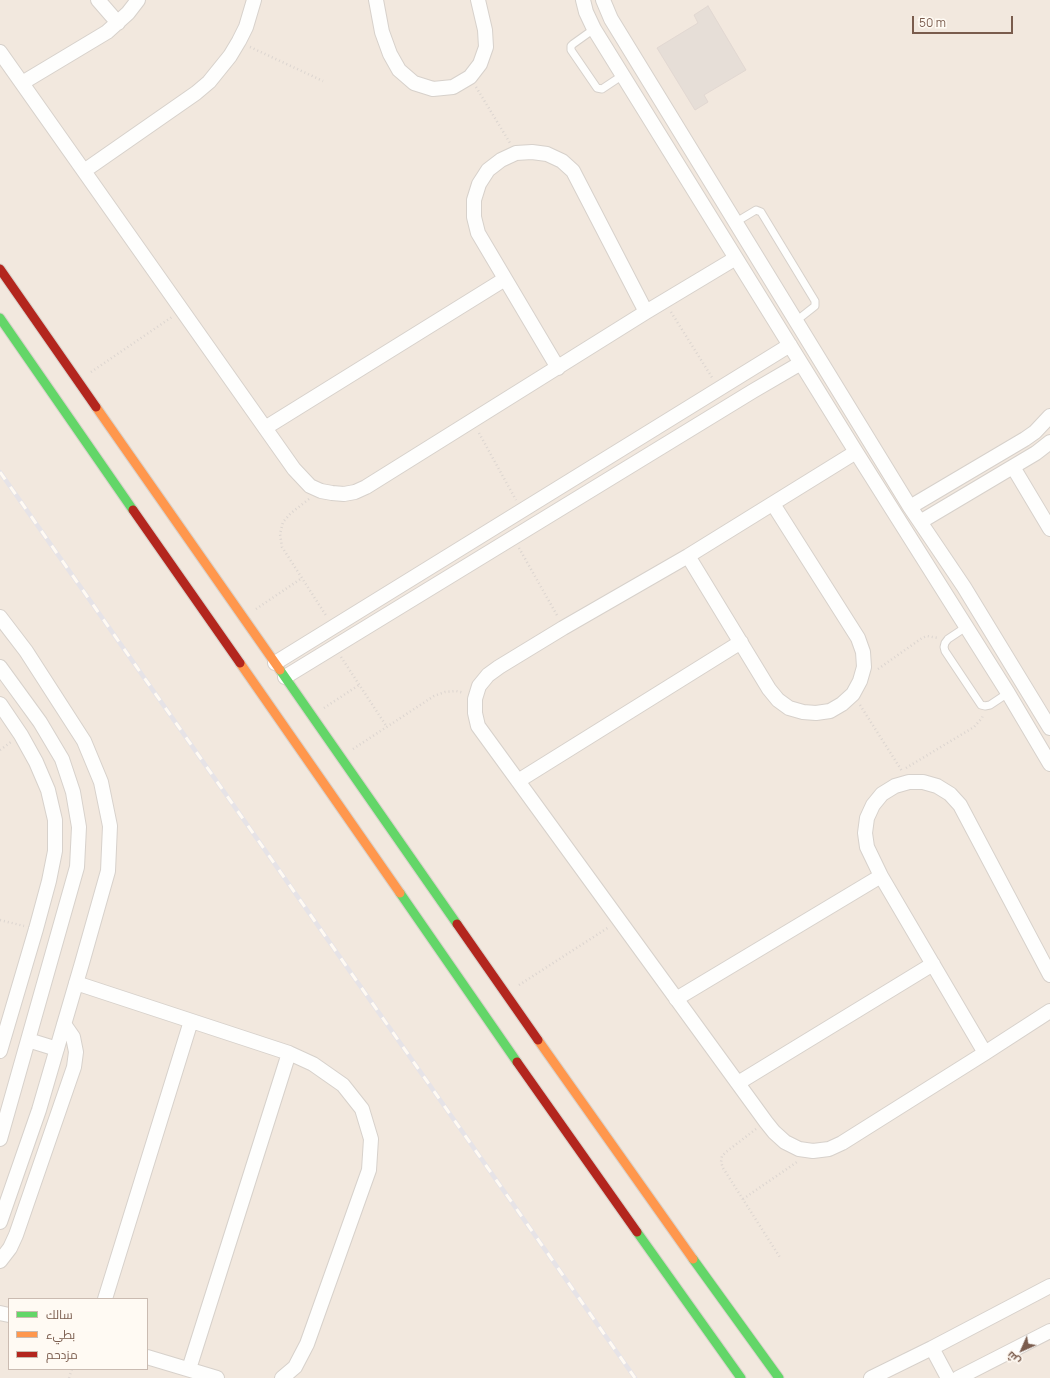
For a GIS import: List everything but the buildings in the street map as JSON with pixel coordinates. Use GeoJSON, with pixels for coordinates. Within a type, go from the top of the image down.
{"type":"FeatureCollection","features":[{"type":"Feature","properties":{"kind":"street"},"geometry":{"type":"LineString","coordinates":[[98,0],[118,23]]}},
{"type":"Feature","properties":{"kind":"street"},"geometry":{"type":"LineString","coordinates":[[22,83],[107,32],[128,13],[138,0]]}},
{"type":"Feature","properties":{"kind":"street"},"geometry":{"type":"LineString","coordinates":[[84,171],[196,93],[220,70],[239,41],[246,27],[254,0]]}},
{"type":"Feature","properties":{"kind":"street"},"geometry":{"type":"LineString","coordinates":[[376,0],[382,32],[390,54],[399,70],[414,83],[433,89],[453,87],[470,77],[480,64],[486,47],[485,30],[478,0]]}},
{"type":"Feature","properties":{"kind":"street"},"geometry":{"type":"LineString","coordinates":[[583,0],[586,12],[594,29],[856,452],[1008,693],[1050,764]]}},
{"type":"Feature","properties":{"kind":"street"},"geometry":{"type":"LineString","coordinates":[[603,0],[611,19],[910,507],[964,587],[1050,728]]}},
{"type":"Feature","properties":{"kind":"street"},"geometry":{"type":"LineString","coordinates":[[611,56],[626,43]]}},
{"type":"Feature","properties":{"kind":"street"},"geometry":{"type":"LineString","coordinates":[[0,52],[302,479],[310,486],[321,491],[344,494],[355,492],[366,487],[646,312],[736,258]]}},
{"type":"Feature","properties":{"kind":"street"},"geometry":{"type":"LineString","coordinates":[[558,368],[478,233],[474,217],[474,200],[479,184],[488,170],[501,160],[516,153],[532,152],[547,154],[562,161],[573,171],[646,312]]}},
{"type":"Feature","properties":{"kind":"street"},"geometry":{"type":"LineString","coordinates":[[0,269],[78,381],[100,419],[275,662],[505,994],[508,1004],[727,1314],[779,1378]]}},
{"type":"Feature","properties":{"kind":"street"},"geometry":{"type":"LineString","coordinates":[[265,428],[505,278]]}},
{"type":"Feature","properties":{"kind":"street"},"geometry":{"type":"LineString","coordinates":[[760,296],[775,286]]}},
{"type":"Feature","properties":{"kind":"street"},"geometry":{"type":"LineString","coordinates":[[0,318],[83,431],[490,1017],[709,1326],[741,1378]]}},
{"type":"Feature","properties":{"kind":"street"},"geometry":{"type":"LineString","coordinates":[[275,662],[790,345]]}},
{"type":"Feature","properties":{"kind":"street"},"geometry":{"type":"LineString","coordinates":[[285,677],[752,391],[801,363]]}},
{"type":"Feature","properties":{"kind":"street"},"geometry":{"type":"LineString","coordinates":[[743,375],[752,391]]}},
{"type":"Feature","properties":{"kind":"street"},"geometry":{"type":"LineString","coordinates":[[910,507],[1025,439],[1035,432],[1050,416]]}},
{"type":"Feature","properties":{"kind":"street"},"geometry":{"type":"LineString","coordinates":[[920,522],[1036,453],[1050,442]]}},
{"type":"Feature","properties":{"kind":"street"},"geometry":{"type":"LineString","coordinates":[[856,452],[688,556],[499,666],[488,675],[480,686],[475,699],[475,713],[478,726],[766,1122],[785,1142],[799,1149],[813,1151],[828,1149],[842,1143],[1050,1011]]}},
{"type":"Feature","properties":{"kind":"street"},"geometry":{"type":"LineString","coordinates":[[1013,467],[1050,529]]}},
{"type":"Feature","properties":{"kind":"street"},"geometry":{"type":"LineString","coordinates":[[958,478],[967,494]]}},
{"type":"Feature","properties":{"kind":"street"},"geometry":{"type":"LineString","coordinates":[[688,556],[769,689],[778,700],[789,708],[816,714],[830,711],[842,704],[853,694],[860,681],[864,667],[863,652],[858,638],[773,504]]}},
{"type":"Feature","properties":{"kind":"street"},"geometry":{"type":"LineString","coordinates":[[948,598],[964,587]]}},
{"type":"Feature","properties":{"kind":"street"},"geometry":{"type":"LineString","coordinates":[[0,617],[30,658],[84,741],[101,782],[110,826],[108,871],[39,1110],[0,1222]]}},
{"type":"Feature","properties":{"kind":"street"},"geometry":{"type":"LineString","coordinates":[[320,635],[332,648]]}},
{"type":"Feature","properties":{"kind":"street"},"geometry":{"type":"LineString","coordinates":[[518,781],[741,642]]}},
{"type":"Feature","properties":{"kind":"street"},"geometry":{"type":"LineString","coordinates":[[0,667],[40,722],[62,759],[73,792],[79,827],[77,867],[0,1139]]}},
{"type":"Feature","properties":{"kind":"street"},"geometry":{"type":"LineString","coordinates":[[0,704],[21,735],[36,762],[48,790],[55,820],[56,851],[36,929],[0,1050]]}},
{"type":"Feature","properties":{"kind":"street"},"geometry":{"type":"LineString","coordinates":[[21,735],[40,722]]}},
{"type":"Feature","properties":{"kind":"street"},"geometry":{"type":"LineString","coordinates":[[985,1053],[881,876],[867,847],[865,833],[867,818],[873,805],[882,794],[895,786],[905,776],[937,786],[950,794],[960,805],[1050,975]]}},
{"type":"Feature","properties":{"kind":"street"},"geometry":{"type":"LineString","coordinates":[[676,999],[881,876]]}},
{"type":"Feature","properties":{"kind":"street"},"geometry":{"type":"LineString","coordinates":[[36,929],[58,935]]}},
{"type":"Feature","properties":{"kind":"street"},"geometry":{"type":"LineString","coordinates":[[738,1083],[933,964]]}},
{"type":"Feature","properties":{"kind":"street"},"geometry":{"type":"LineString","coordinates":[[76,983],[289,1053],[313,1064],[343,1085],[362,1109],[371,1139],[368,1170],[307,1344],[295,1367],[282,1378]]}},
{"type":"Feature","properties":{"kind":"street"},"geometry":{"type":"LineString","coordinates":[[105,1298],[190,1021]]}},
{"type":"Feature","properties":{"kind":"street"},"geometry":{"type":"LineString","coordinates":[[0,1261],[10,1248],[16,1235],[74,1067],[76,1052],[73,1037],[64,1024]]}},
{"type":"Feature","properties":{"kind":"street"},"geometry":{"type":"LineString","coordinates":[[28,1040],[57,1049]]}},
{"type":"Feature","properties":{"kind":"street"},"geometry":{"type":"LineString","coordinates":[[189,1369],[289,1053]]}},
{"type":"Feature","properties":{"kind":"street"},"geometry":{"type":"LineString","coordinates":[[871,1378],[932,1348],[1050,1286]]}},
{"type":"Feature","properties":{"kind":"street"},"geometry":{"type":"LineString","coordinates":[[958,1378],[1050,1331]]}},
{"type":"Feature","properties":{"kind":"street"},"geometry":{"type":"LineString","coordinates":[[932,1348],[948,1378]]}},
{"type":"Feature","properties":{"kind":"street"},"geometry":{"type":"LineString","coordinates":[[148,1357],[217,1378]]}},
{"type":"Feature","properties":{"kind":"lane"},"geometry":{"type":"LineString","coordinates":[[594,29],[573,44],[571,46],[571,50],[597,88],[602,89],[623,75]]}},
{"type":"Feature","properties":{"kind":"lane"},"geometry":{"type":"LineString","coordinates":[[736,222],[756,210],[761,212],[815,301],[815,306],[796,321]]}},
{"type":"Feature","properties":{"kind":"lane"},"geometry":{"type":"LineString","coordinates":[[966,627],[948,639],[944,647],[961,676],[981,705],[985,706],[1008,693]]}},
{"type":"Feature","properties":{"kind":"path"},"geometry":{"type":"LineString","coordinates":[[239,41],[322,81]]}},
{"type":"Feature","properties":{"kind":"path"},"geometry":{"type":"LineString","coordinates":[[470,77],[516,153]]}},
{"type":"Feature","properties":{"kind":"path"},"geometry":{"type":"LineString","coordinates":[[664,301],[719,390]]}},
{"type":"Feature","properties":{"kind":"path"},"geometry":{"type":"LineString","coordinates":[[78,381],[182,310]]}},
{"type":"Feature","properties":{"kind":"path"},"geometry":{"type":"LineString","coordinates":[[472,421],[522,511]]}},
{"type":"Feature","properties":{"kind":"path"},"geometry":{"type":"LineString","coordinates":[[321,491],[291,513],[284,522],[280,534],[282,547],[334,627]]}},
{"type":"Feature","properties":{"kind":"path"},"geometry":{"type":"LineString","coordinates":[[513,538],[563,628]]}},
{"type":"Feature","properties":{"kind":"path"},"geometry":{"type":"LineString","coordinates":[[243,617],[302,578]]}},
{"type":"Feature","properties":{"kind":"path"},"geometry":{"type":"LineString","coordinates":[[860,681],[922,638],[927,636],[935,636],[945,643]]}},
{"type":"Feature","properties":{"kind":"path"},"geometry":{"type":"LineString","coordinates":[[332,648],[387,727]]}},
{"type":"Feature","properties":{"kind":"path"},"geometry":{"type":"LineString","coordinates":[[312,716],[359,685]]}},
{"type":"Feature","properties":{"kind":"path"},"geometry":{"type":"LineString","coordinates":[[341,757],[434,696],[445,692],[456,691],[468,694],[475,699]]}},
{"type":"Feature","properties":{"kind":"path"},"geometry":{"type":"LineString","coordinates":[[853,694],[905,776],[974,727],[982,718],[985,706]]}},
{"type":"Feature","properties":{"kind":"path"},"geometry":{"type":"LineString","coordinates":[[0,920],[36,929]]}},
{"type":"Feature","properties":{"kind":"path"},"geometry":{"type":"LineString","coordinates":[[505,994],[619,920]]}},
{"type":"Feature","properties":{"kind":"path"},"geometry":{"type":"LineString","coordinates":[[766,1122],[726,1152],[722,1156],[721,1162],[723,1168],[781,1259]]}},
{"type":"Feature","properties":{"kind":"path"},"geometry":{"type":"LineString","coordinates":[[743,1199],[813,1151]]}},
{"type":"Feature","properties":{"kind":"shaded area"},"geometry":{"type":"Polygon","coordinates":[[[0,0],[1050,0],[1050,1378],[0,1378],[0,0]]]}},
{"type":"Feature","properties":{"kind":"railway"},"geometry":{"type":"LineString","coordinates":[[0,472],[635,1378]]}},
{"type":"Feature","properties":{"kind":"traffic: fast"},"geometry":{"type":"LineString","coordinates":[[0,318],[133,510]]}},
{"type":"Feature","properties":{"kind":"traffic: fast"},"geometry":{"type":"LineString","coordinates":[[280,670],[457,924]]}},
{"type":"Feature","properties":{"kind":"traffic: fast"},"geometry":{"type":"LineString","coordinates":[[400,893],[517,1062]]}},
{"type":"Feature","properties":{"kind":"traffic: fast"},"geometry":{"type":"LineString","coordinates":[[637,1232],[741,1378]]}},
{"type":"Feature","properties":{"kind":"traffic: fast"},"geometry":{"type":"LineString","coordinates":[[693,1259],[779,1378]]}},
{"type":"Feature","properties":{"kind":"traffic: slow"},"geometry":{"type":"LineString","coordinates":[[96,407],[280,670]]}},
{"type":"Feature","properties":{"kind":"traffic: slow"},"geometry":{"type":"LineString","coordinates":[[240,663],[400,893]]}},
{"type":"Feature","properties":{"kind":"traffic: slow"},"geometry":{"type":"LineString","coordinates":[[538,1040],[693,1259]]}},
{"type":"Feature","properties":{"kind":"traffic: jam"},"geometry":{"type":"LineString","coordinates":[[0,269],[96,407]]}},
{"type":"Feature","properties":{"kind":"traffic: jam"},"geometry":{"type":"LineString","coordinates":[[133,510],[240,663]]}},
{"type":"Feature","properties":{"kind":"traffic: jam"},"geometry":{"type":"LineString","coordinates":[[457,924],[538,1040]]}},
{"type":"Feature","properties":{"kind":"traffic: jam"},"geometry":{"type":"LineString","coordinates":[[517,1062],[637,1232]]}}]}
